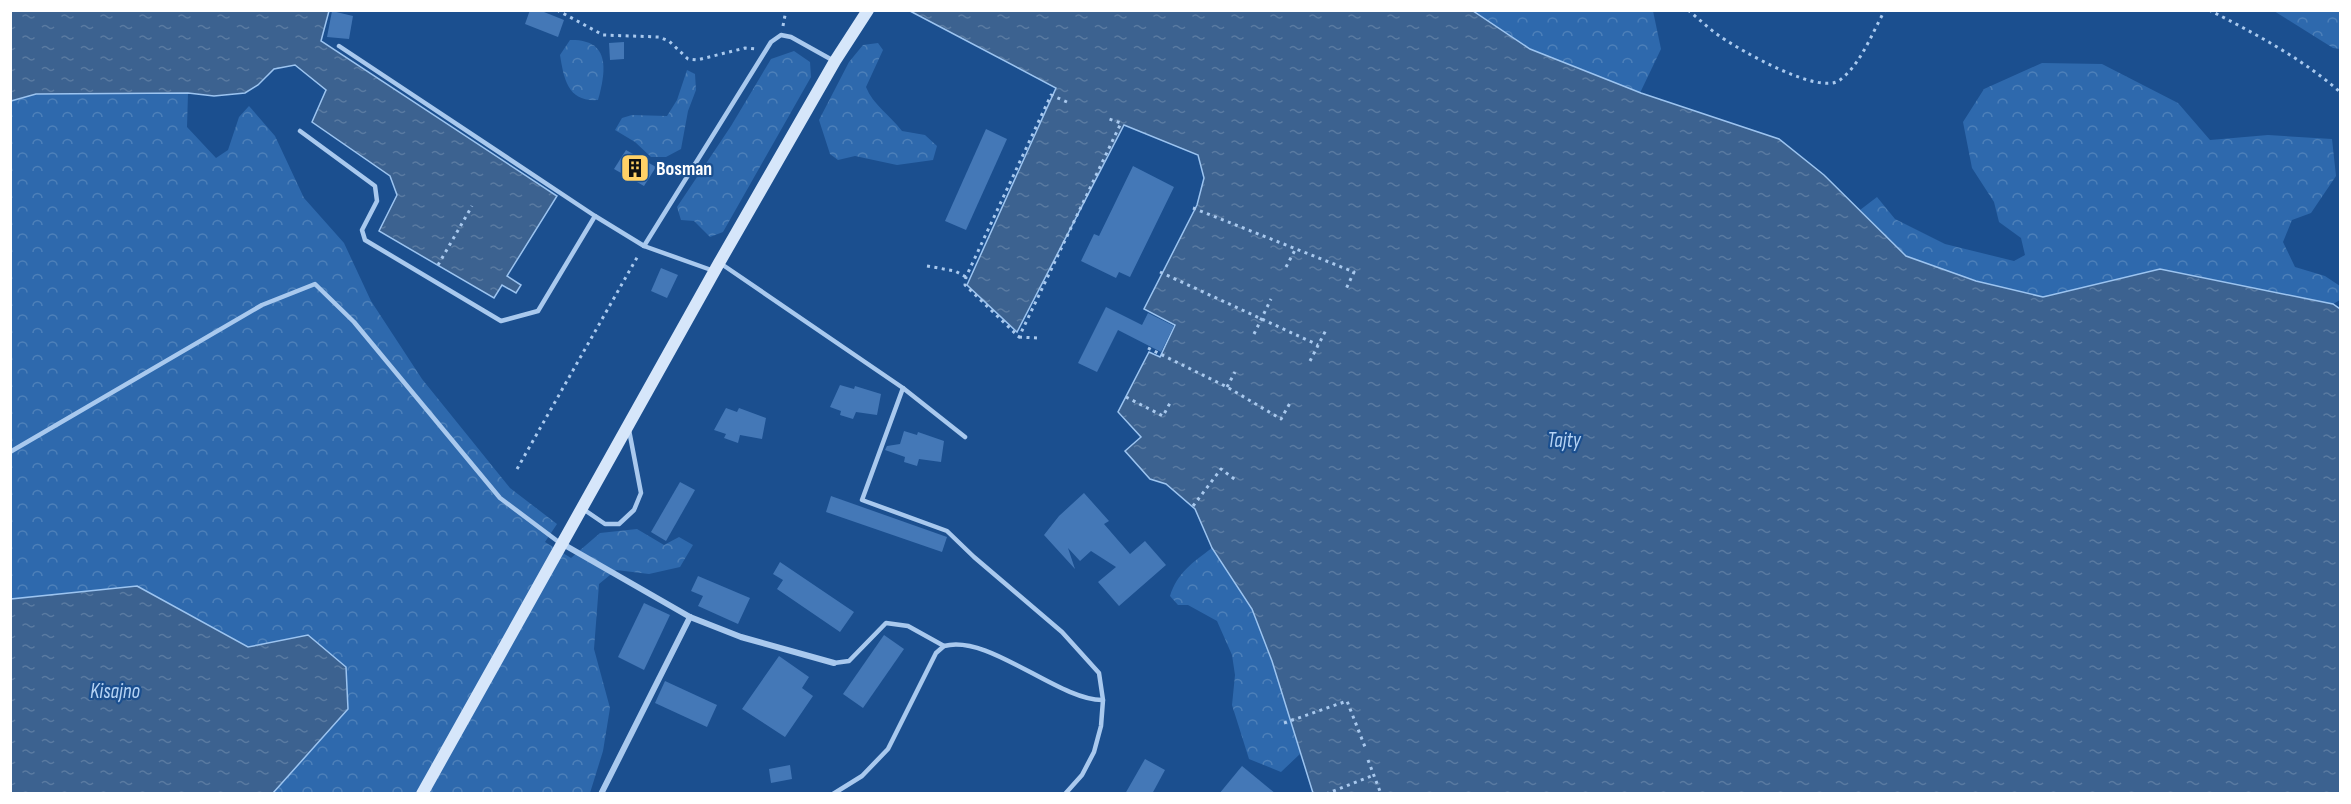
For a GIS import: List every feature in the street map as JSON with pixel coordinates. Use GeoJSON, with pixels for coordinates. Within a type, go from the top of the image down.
{"type":"FeatureCollection","features":[{"type":"Feature","properties":{"kind":"main road"},"geometry":{"type":"LineString","coordinates":[[422,794],[560,543],[717,267],[835,62],[868,10]]}},
{"type":"Feature","properties":{"kind":"street"},"geometry":{"type":"LineString","coordinates":[[560,543],[690,617],[741,637],[834,663]]}},
{"type":"Feature","properties":{"kind":"street"},"geometry":{"type":"LineString","coordinates":[[601,794],[690,617]]}},
{"type":"Feature","properties":{"kind":"lane"},"geometry":{"type":"LineString","coordinates":[[644,246],[771,42],[781,35],[791,37],[835,62]]}},
{"type":"Feature","properties":{"kind":"lane"},"geometry":{"type":"LineString","coordinates":[[339,46],[644,246],[717,267],[903,388],[965,437]]}},
{"type":"Feature","properties":{"kind":"lane"},"geometry":{"type":"LineString","coordinates":[[300,131],[375,186],[377,201],[362,230],[365,240],[501,321],[538,311],[595,216]]}},
{"type":"Feature","properties":{"kind":"lane"},"geometry":{"type":"LineString","coordinates":[[10,452],[262,305],[315,284],[354,322],[500,498],[560,543]]}},
{"type":"Feature","properties":{"kind":"lane"},"geometry":{"type":"LineString","coordinates":[[903,388],[862,500],[948,531],[1085,656],[1099,673],[1103,700],[1101,726],[1094,752],[1082,775],[1065,794]]}},
{"type":"Feature","properties":{"kind":"lane"},"geometry":{"type":"LineString","coordinates":[[582,507],[590,516],[604,524],[619,524],[634,510],[641,493],[628,424]]}},
{"type":"Feature","properties":{"kind":"lane"},"geometry":{"type":"LineString","coordinates":[[834,663],[849,662],[886,623],[908,626],[944,645],[962,644],[998,656],[1086,697],[1103,700]]}},
{"type":"Feature","properties":{"kind":"lane"},"geometry":{"type":"LineString","coordinates":[[833,794],[862,776],[888,749],[936,654],[944,645]]}},
{"type":"Feature","properties":{"kind":"path"},"geometry":{"type":"LineString","coordinates":[[557,10],[603,34],[659,37],[669,41],[688,59],[697,60],[745,48],[764,53]]}},
{"type":"Feature","properties":{"kind":"path"},"geometry":{"type":"LineString","coordinates":[[781,35],[786,10]]}},
{"type":"Feature","properties":{"kind":"path"},"geometry":{"type":"LineString","coordinates":[[1688,10],[1720,36],[1761,59],[1796,76],[1828,83],[1838,82],[1855,63],[1885,10]]}},
{"type":"Feature","properties":{"kind":"path"},"geometry":{"type":"LineString","coordinates":[[2209,10],[2247,30],[2328,81],[2340,92]]}},
{"type":"Feature","properties":{"kind":"path"},"geometry":{"type":"LineString","coordinates":[[1038,338],[1018,337],[965,285],[966,277],[1051,95],[1067,102]]}},
{"type":"Feature","properties":{"kind":"path"},"geometry":{"type":"LineString","coordinates":[[1018,337],[1121,123],[1106,118]]}},
{"type":"Feature","properties":{"kind":"path"},"geometry":{"type":"LineString","coordinates":[[438,265],[472,206]]}},
{"type":"Feature","properties":{"kind":"path"},"geometry":{"type":"LineString","coordinates":[[1193,208],[1354,272],[1346,289]]}},
{"type":"Feature","properties":{"kind":"path"},"geometry":{"type":"LineString","coordinates":[[517,469],[644,246]]}},
{"type":"Feature","properties":{"kind":"path"},"geometry":{"type":"LineString","coordinates":[[1286,267],[1295,249]]}},
{"type":"Feature","properties":{"kind":"path"},"geometry":{"type":"LineString","coordinates":[[927,266],[955,271],[966,277]]}},
{"type":"Feature","properties":{"kind":"path"},"geometry":{"type":"LineString","coordinates":[[1160,272],[1318,345]]}},
{"type":"Feature","properties":{"kind":"path"},"geometry":{"type":"LineString","coordinates":[[1254,334],[1271,299]]}},
{"type":"Feature","properties":{"kind":"path"},"geometry":{"type":"LineString","coordinates":[[1310,361],[1327,328]]}},
{"type":"Feature","properties":{"kind":"path"},"geometry":{"type":"LineString","coordinates":[[1148,348],[1227,387],[1281,419],[1290,403]]}},
{"type":"Feature","properties":{"kind":"path"},"geometry":{"type":"LineString","coordinates":[[1227,387],[1235,372]]}},
{"type":"Feature","properties":{"kind":"path"},"geometry":{"type":"LineString","coordinates":[[1126,397],[1163,416],[1170,403]]}},
{"type":"Feature","properties":{"kind":"path"},"geometry":{"type":"LineString","coordinates":[[1193,506],[1221,469],[1237,481]]}},
{"type":"Feature","properties":{"kind":"path"},"geometry":{"type":"LineString","coordinates":[[1284,723],[1347,700],[1365,747]]}},
{"type":"Feature","properties":{"kind":"path"},"geometry":{"type":"LineString","coordinates":[[1368,759],[1381,794]]}},
{"type":"Feature","properties":{"kind":"path"},"geometry":{"type":"LineString","coordinates":[[1326,794],[1374,775]]}},
{"type":"Feature","properties":{"kind":"green space"},"geometry":{"type":"Polygon","coordinates":[[[1473,11],[1653,11],[1661,49],[1640,93],[1530,49],[1473,11]]]}},
{"type":"Feature","properties":{"kind":"green space"},"geometry":{"type":"Polygon","coordinates":[[[2274,11],[2340,11],[2340,49],[2333,48],[2274,11]]]}},
{"type":"Feature","properties":{"kind":"green space"},"geometry":{"type":"Polygon","coordinates":[[[570,40],[583,41],[593,45],[599,51],[603,78],[598,100],[580,97],[569,88],[563,73],[560,55],[570,40]]]}},
{"type":"Feature","properties":{"kind":"green space"},"geometry":{"type":"Polygon","coordinates":[[[878,43],[883,50],[866,87],[877,105],[902,131],[925,135],[937,146],[933,160],[897,165],[855,156],[838,160],[830,154],[819,120],[849,62],[863,45],[878,43]]]}},
{"type":"Feature","properties":{"kind":"green space"},"geometry":{"type":"Polygon","coordinates":[[[794,51],[810,62],[811,77],[723,232],[710,237],[694,221],[681,220],[677,207],[731,126],[771,59],[794,51]]]}},
{"type":"Feature","properties":{"kind":"green space"},"geometry":{"type":"Polygon","coordinates":[[[2042,63],[2102,64],[2178,103],[2210,140],[2268,135],[2332,139],[2336,176],[2311,213],[2292,220],[2283,242],[2295,267],[2325,276],[2340,286],[2340,300],[2333,304],[2160,269],[2043,297],[1976,281],[1906,257],[1860,210],[1877,197],[1895,219],[1945,244],[2014,261],[2025,255],[2021,238],[1999,222],[1994,202],[1972,168],[1963,122],[1984,89],[2042,63]]]}},
{"type":"Feature","properties":{"kind":"green space"},"geometry":{"type":"Polygon","coordinates":[[[687,70],[695,74],[696,90],[688,111],[681,149],[666,157],[651,157],[635,142],[615,130],[622,118],[632,115],[667,116],[677,100],[687,70]]]}},
{"type":"Feature","properties":{"kind":"green space"},"geometry":{"type":"Polygon","coordinates":[[[188,93],[187,127],[216,158],[228,150],[239,117],[249,106],[275,136],[304,198],[344,243],[371,301],[422,379],[510,488],[557,524],[545,542],[571,558],[600,533],[637,529],[664,545],[679,537],[693,545],[680,567],[649,574],[616,570],[599,584],[594,649],[610,708],[603,751],[590,793],[273,793],[348,708],[308,636],[248,647],[137,586],[11,599],[11,101],[36,94],[188,93]]]}},
{"type":"Feature","properties":{"kind":"green space"},"geometry":{"type":"Polygon","coordinates":[[[1212,548],[1252,609],[1272,661],[1301,753],[1281,772],[1249,759],[1232,705],[1235,675],[1232,655],[1217,621],[1188,605],[1178,605],[1170,596],[1181,574],[1212,548]]]}},
{"type":"Feature","properties":{"kind":"water"},"geometry":{"type":"Polygon","coordinates":[[[11,10],[329,11],[321,41],[557,196],[507,276],[521,285],[516,293],[502,285],[494,298],[379,231],[397,195],[390,176],[312,122],[326,90],[295,65],[274,69],[258,85],[245,93],[214,96],[188,93],[36,94],[11,101],[11,10]]]}},
{"type":"Feature","properties":{"kind":"water","name":"Tajty"},"geometry":{"type":"Polygon","coordinates":[[[910,11],[1473,11],[1530,49],[1641,93],[1779,139],[1824,175],[1906,256],[1976,281],[2043,297],[2160,269],[2333,304],[2340,309],[2340,793],[1313,793],[1272,661],[1252,609],[1212,548],[1195,509],[1166,484],[1150,479],[1125,451],[1141,437],[1118,412],[1149,352],[1160,357],[1175,325],[1144,309],[1197,205],[1204,178],[1198,155],[1124,125],[1017,332],[967,285],[1056,88],[910,11]]]}},
{"type":"Feature","properties":{"kind":"water","name":"Kisajno"},"geometry":{"type":"Polygon","coordinates":[[[137,586],[248,647],[308,635],[346,667],[348,709],[273,793],[11,793],[11,599],[137,586]]]}},
{"type":"Feature","properties":{"kind":"building"},"geometry":{"type":"Polygon","coordinates":[[[530,10],[539,10],[564,20],[558,37],[525,24],[530,10]]]}},
{"type":"Feature","properties":{"kind":"building"},"geometry":{"type":"Polygon","coordinates":[[[332,11],[353,16],[349,39],[327,37],[332,11]]]}},
{"type":"Feature","properties":{"kind":"building"},"geometry":{"type":"Polygon","coordinates":[[[624,42],[624,59],[610,60],[609,43],[624,42]]]}},
{"type":"Feature","properties":{"kind":"building"},"geometry":{"type":"Polygon","coordinates":[[[986,129],[1007,139],[966,230],[945,221],[986,129]]]}},
{"type":"Feature","properties":{"kind":"building","name":"Bosman"},"geometry":{"type":"Polygon","coordinates":[[[626,150],[656,167],[644,186],[614,169],[626,150]]]}},
{"type":"Feature","properties":{"kind":"building"},"geometry":{"type":"Polygon","coordinates":[[[1133,166],[1174,187],[1130,277],[1119,272],[1116,278],[1081,261],[1094,234],[1099,236],[1133,166]]]}},
{"type":"Feature","properties":{"kind":"building"},"geometry":{"type":"Polygon","coordinates":[[[661,268],[678,275],[667,298],[651,291],[661,268]]]}},
{"type":"Feature","properties":{"kind":"building"},"geometry":{"type":"Polygon","coordinates":[[[1106,307],[1142,325],[1148,313],[1174,326],[1161,352],[1118,330],[1097,372],[1078,363],[1106,307]]]}},
{"type":"Feature","properties":{"kind":"building"},"geometry":{"type":"Polygon","coordinates":[[[840,385],[854,389],[855,386],[881,394],[877,415],[856,412],[853,419],[840,415],[841,411],[830,407],[840,385]]]}},
{"type":"Feature","properties":{"kind":"building"},"geometry":{"type":"Polygon","coordinates":[[[726,408],[737,412],[739,408],[766,418],[762,439],[740,435],[738,443],[724,438],[726,434],[714,430],[726,408]]]}},
{"type":"Feature","properties":{"kind":"building"},"geometry":{"type":"Polygon","coordinates":[[[904,431],[917,435],[918,432],[944,441],[941,462],[919,459],[917,466],[904,462],[905,457],[885,450],[887,446],[900,444],[904,431]]]}},
{"type":"Feature","properties":{"kind":"building"},"geometry":{"type":"Polygon","coordinates":[[[680,482],[695,490],[666,541],[651,532],[680,482]]]}},
{"type":"Feature","properties":{"kind":"building"},"geometry":{"type":"Polygon","coordinates":[[[1084,493],[1109,521],[1104,524],[1130,554],[1145,541],[1166,565],[1119,606],[1098,582],[1116,567],[1091,551],[1080,561],[1068,548],[1075,569],[1044,535],[1059,516],[1084,493]]]}},
{"type":"Feature","properties":{"kind":"building"},"geometry":{"type":"Polygon","coordinates":[[[831,496],[947,537],[942,552],[826,512],[831,496]]]}},
{"type":"Feature","properties":{"kind":"building"},"geometry":{"type":"Polygon","coordinates":[[[780,562],[854,612],[840,632],[777,589],[783,580],[773,574],[780,562]]]}},
{"type":"Feature","properties":{"kind":"building"},"geometry":{"type":"Polygon","coordinates":[[[698,576],[750,598],[738,624],[698,606],[703,596],[691,591],[698,576]]]}},
{"type":"Feature","properties":{"kind":"building"},"geometry":{"type":"Polygon","coordinates":[[[644,603],[670,615],[644,670],[618,657],[644,603]]]}},
{"type":"Feature","properties":{"kind":"building"},"geometry":{"type":"Polygon","coordinates":[[[884,635],[904,649],[863,708],[843,694],[884,635]]]}},
{"type":"Feature","properties":{"kind":"building"},"geometry":{"type":"Polygon","coordinates":[[[779,656],[809,677],[802,688],[813,696],[785,737],[742,709],[779,656]]]}},
{"type":"Feature","properties":{"kind":"building"},"geometry":{"type":"Polygon","coordinates":[[[665,681],[717,705],[707,727],[655,703],[665,681]]]}},
{"type":"Feature","properties":{"kind":"building"},"geometry":{"type":"Polygon","coordinates":[[[1145,759],[1165,770],[1152,794],[1125,794],[1145,759]]]}},
{"type":"Feature","properties":{"kind":"building"},"geometry":{"type":"Polygon","coordinates":[[[790,765],[792,779],[771,783],[769,769],[790,765]]]}},
{"type":"Feature","properties":{"kind":"building"},"geometry":{"type":"Polygon","coordinates":[[[1242,766],[1276,794],[1219,794],[1242,766]]]}},
{"type":"Feature","properties":{"kind":"place","name":"Bosman"},"geometry":{"type":"Point","coordinates":[635,168]}}]}
